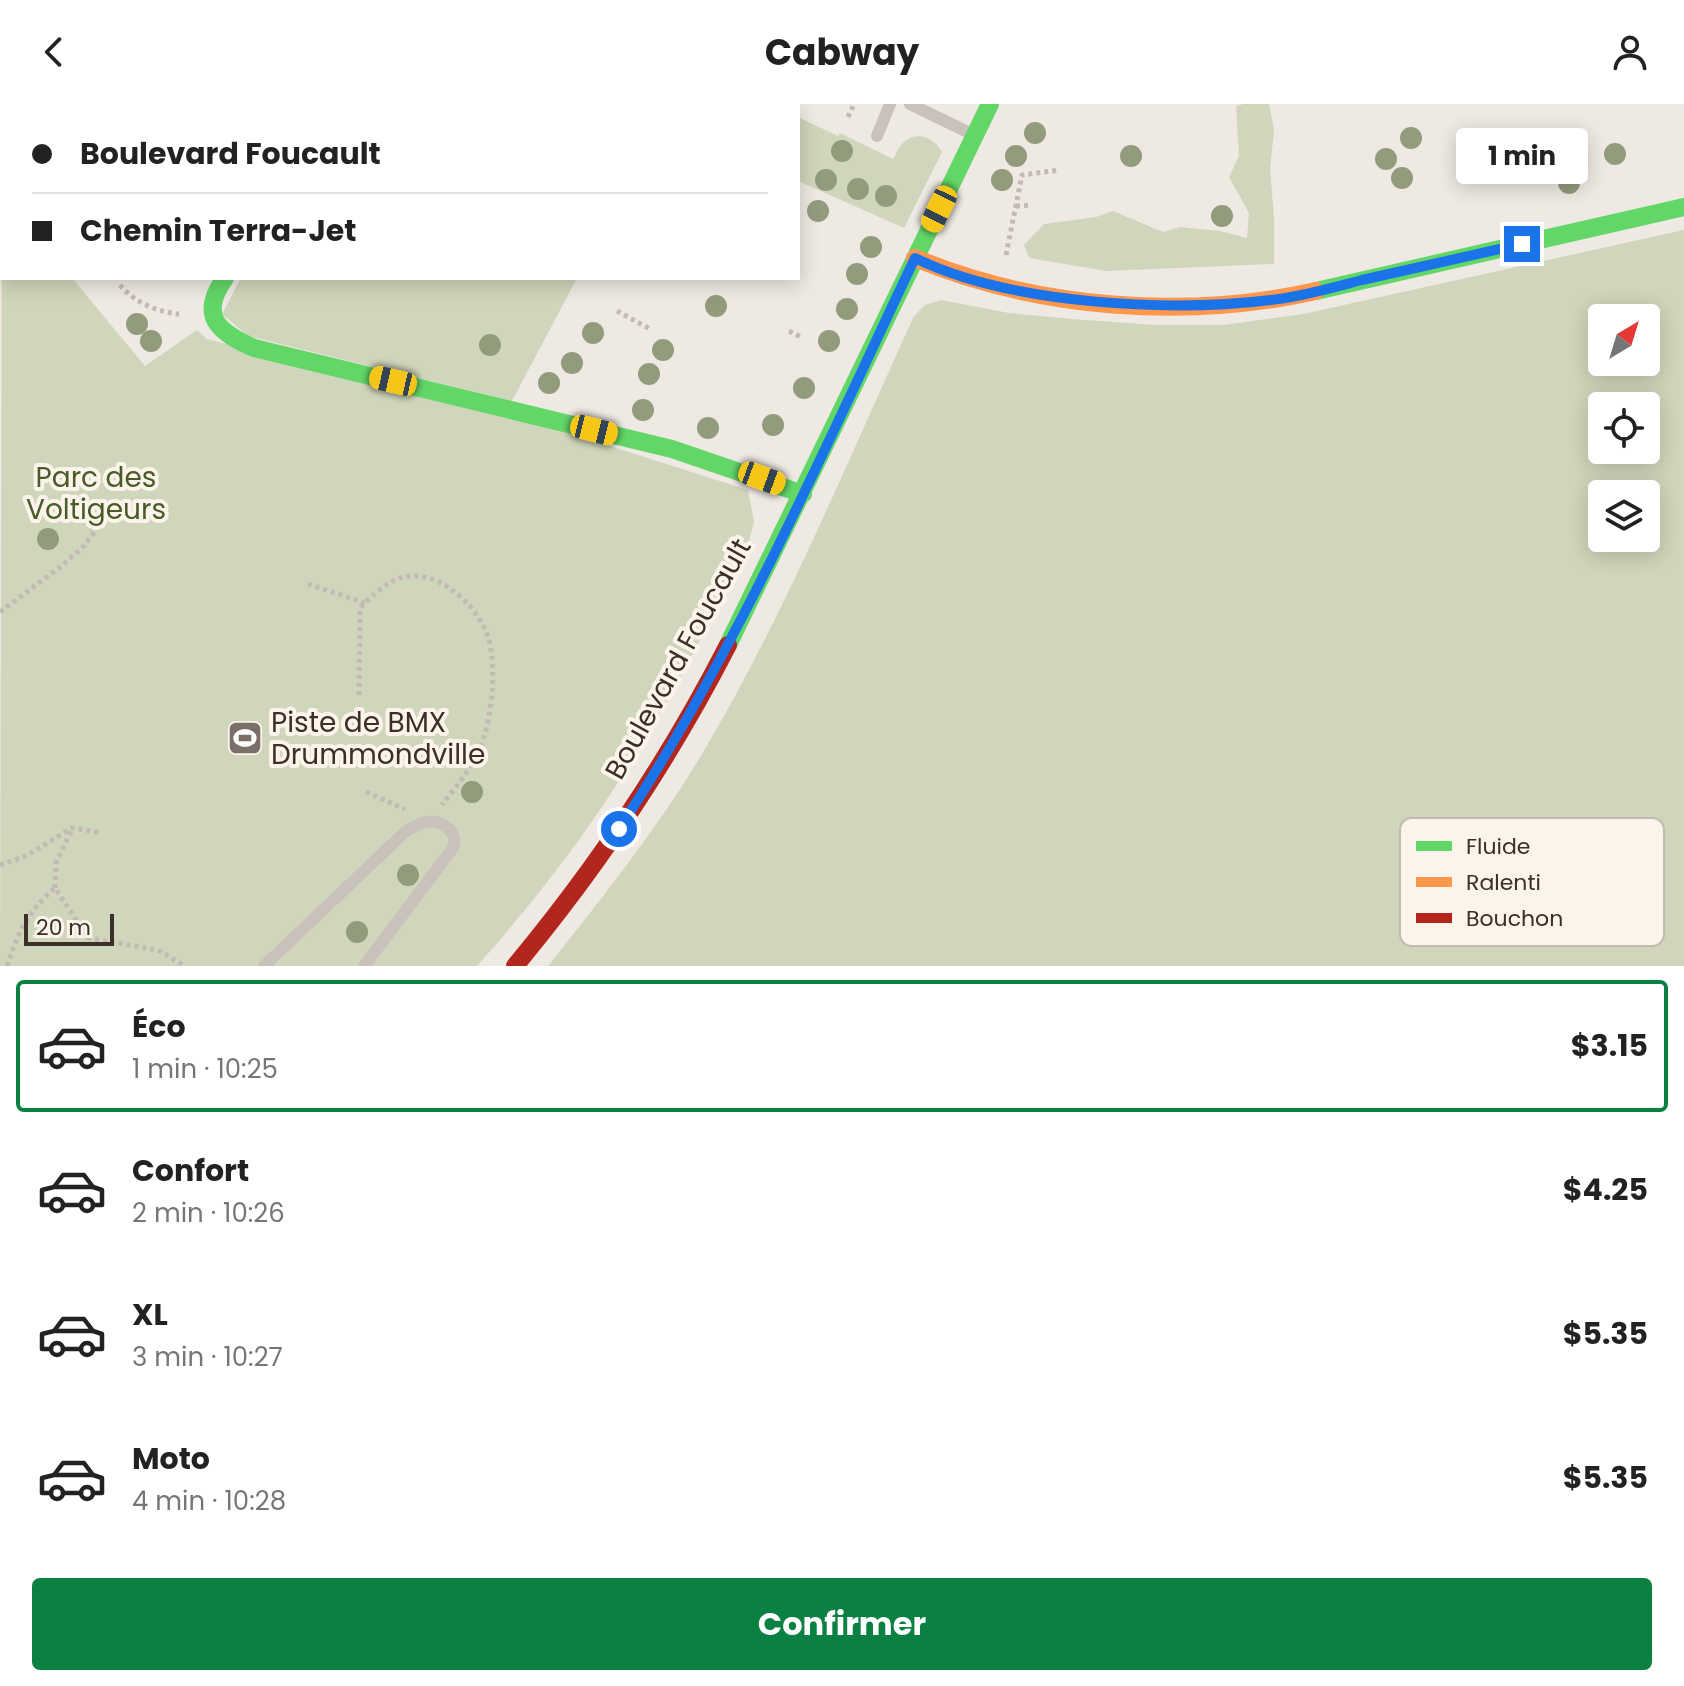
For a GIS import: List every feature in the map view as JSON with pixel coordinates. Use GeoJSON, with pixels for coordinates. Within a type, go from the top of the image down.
{"type":"FeatureCollection","features":[{"type":"Feature","properties":{"kind":"street","name":"Boulevard Foucault"},"geometry":{"type":"LineString","coordinates":[[515,966],[590,871],[665,756],[737,628],[990,104]]}},
{"type":"Feature","properties":{"kind":"street"},"geometry":{"type":"LineString","coordinates":[[915,258],[963,277],[1047,295],[1128,303],[1236,303],[1289,297],[1684,207]]}},
{"type":"Feature","properties":{"kind":"street"},"geometry":{"type":"LineString","coordinates":[[224,280],[214,293],[210,313],[231,338],[254,348],[672,449],[803,494]]}},
{"type":"Feature","properties":{"kind":"lane"},"geometry":{"type":"LineString","coordinates":[[877,136],[890,104]]}},
{"type":"Feature","properties":{"kind":"lane"},"geometry":{"type":"LineString","coordinates":[[910,104],[975,135]]}},
{"type":"Feature","properties":{"kind":"lane"},"geometry":{"type":"LineString","coordinates":[[264,966],[406,831],[425,822],[441,823],[453,834],[456,841],[453,848],[364,966]]}},
{"type":"Feature","properties":{"kind":"path"},"geometry":{"type":"LineString","coordinates":[[848,117],[854,104]]}},
{"type":"Feature","properties":{"kind":"path"},"geometry":{"type":"LineString","coordinates":[[1009,241],[1022,175],[1060,170]]}},
{"type":"Feature","properties":{"kind":"path"},"geometry":{"type":"LineString","coordinates":[[1016,206],[1032,205]]}},
{"type":"Feature","properties":{"kind":"path"},"geometry":{"type":"LineString","coordinates":[[120,285],[130,297],[169,313],[210,313]]}},
{"type":"Feature","properties":{"kind":"path"},"geometry":{"type":"LineString","coordinates":[[617,311],[652,330]]}},
{"type":"Feature","properties":{"kind":"path"},"geometry":{"type":"LineString","coordinates":[[789,331],[801,337]]}},
{"type":"Feature","properties":{"kind":"path"},"geometry":{"type":"LineString","coordinates":[[0,612],[84,546],[95,531],[83,518]]}},
{"type":"Feature","properties":{"kind":"path"},"geometry":{"type":"LineString","coordinates":[[359,695],[360,608],[390,582],[409,576],[426,577],[445,585],[466,602],[482,622],[490,643],[493,666],[489,713],[482,745],[442,805]]}},
{"type":"Feature","properties":{"kind":"path"},"geometry":{"type":"LineString","coordinates":[[308,584],[365,603]]}},
{"type":"Feature","properties":{"kind":"path"},"geometry":{"type":"LineString","coordinates":[[366,792],[434,822]]}},
{"type":"Feature","properties":{"kind":"path"},"geometry":{"type":"LineString","coordinates":[[0,865],[26,856],[72,828],[102,833]]}},
{"type":"Feature","properties":{"kind":"path"},"geometry":{"type":"LineString","coordinates":[[72,828],[56,863],[55,888],[88,938],[158,950],[185,966]]}},
{"type":"Feature","properties":{"kind":"path"},"geometry":{"type":"LineString","coordinates":[[7,966],[15,942],[36,904],[55,888]]}},
{"type":"Feature","properties":{"kind":"green space"},"geometry":{"type":"Polygon","coordinates":[[[1269,104],[1274,130],[1270,169],[1274,264],[1106,271],[1029,258],[1024,245],[1044,224],[1096,217],[1113,211],[1163,232],[1180,227],[1220,231],[1247,238],[1249,213],[1229,177],[1239,156],[1236,106],[1269,104]]]}},
{"type":"Feature","properties":{"kind":"green space"},"geometry":{"type":"Polygon","coordinates":[[[800,118],[893,159],[909,138],[920,136],[935,143],[942,152],[904,228],[800,182],[800,118]]]}},
{"type":"Feature","properties":{"kind":"green space"},"geometry":{"type":"Polygon","coordinates":[[[1684,230],[1684,966],[548,966],[652,830],[708,744],[791,586],[914,316],[925,305],[941,300],[1009,313],[1155,325],[1224,325],[1303,314],[1684,230]]]}},
{"type":"Feature","properties":{"kind":"green space","name":"Parc des Voltigeurs"},"geometry":{"type":"Polygon","coordinates":[[[2,280],[74,280],[145,366],[197,330],[207,339],[541,424],[748,490],[754,522],[746,551],[665,705],[581,838],[477,966],[0,966],[2,280]]]}},
{"type":"Feature","properties":{"kind":"green space"},"geometry":{"type":"Polygon","coordinates":[[[240,280],[576,280],[512,401],[248,336],[222,314],[240,280]]]}},
{"type":"Feature","properties":{"kind":"traffic: fast"},"geometry":{"type":"LineString","coordinates":[[728,645],[990,104]]}},
{"type":"Feature","properties":{"kind":"traffic: fast"},"geometry":{"type":"LineString","coordinates":[[1316,291],[1684,207]]}},
{"type":"Feature","properties":{"kind":"traffic: fast"},"geometry":{"type":"LineString","coordinates":[[224,280],[213,303],[216,321],[230,336],[254,348],[672,449],[803,494]]}},
{"type":"Feature","properties":{"kind":"traffic: slow"},"geometry":{"type":"LineString","coordinates":[[915,258],[1011,289],[1113,304],[1164,307],[1216,305],[1316,291]]}},
{"type":"Feature","properties":{"kind":"traffic: jam"},"geometry":{"type":"LineString","coordinates":[[515,966],[575,890],[657,771],[728,645]]}},
{"type":"Feature","properties":{"kind":"place","name":"Piste de BMX Drummondville"},"geometry":{"type":"Point","coordinates":[245,738]}},
{"type":"Feature","properties":{"kind":"route"},"geometry":{"type":"LineString","coordinates":[[619,829],[680,731],[737,628],[915,258],[963,277],[1047,295],[1128,303],[1208,305],[1282,299],[1522,244]]}}]}
